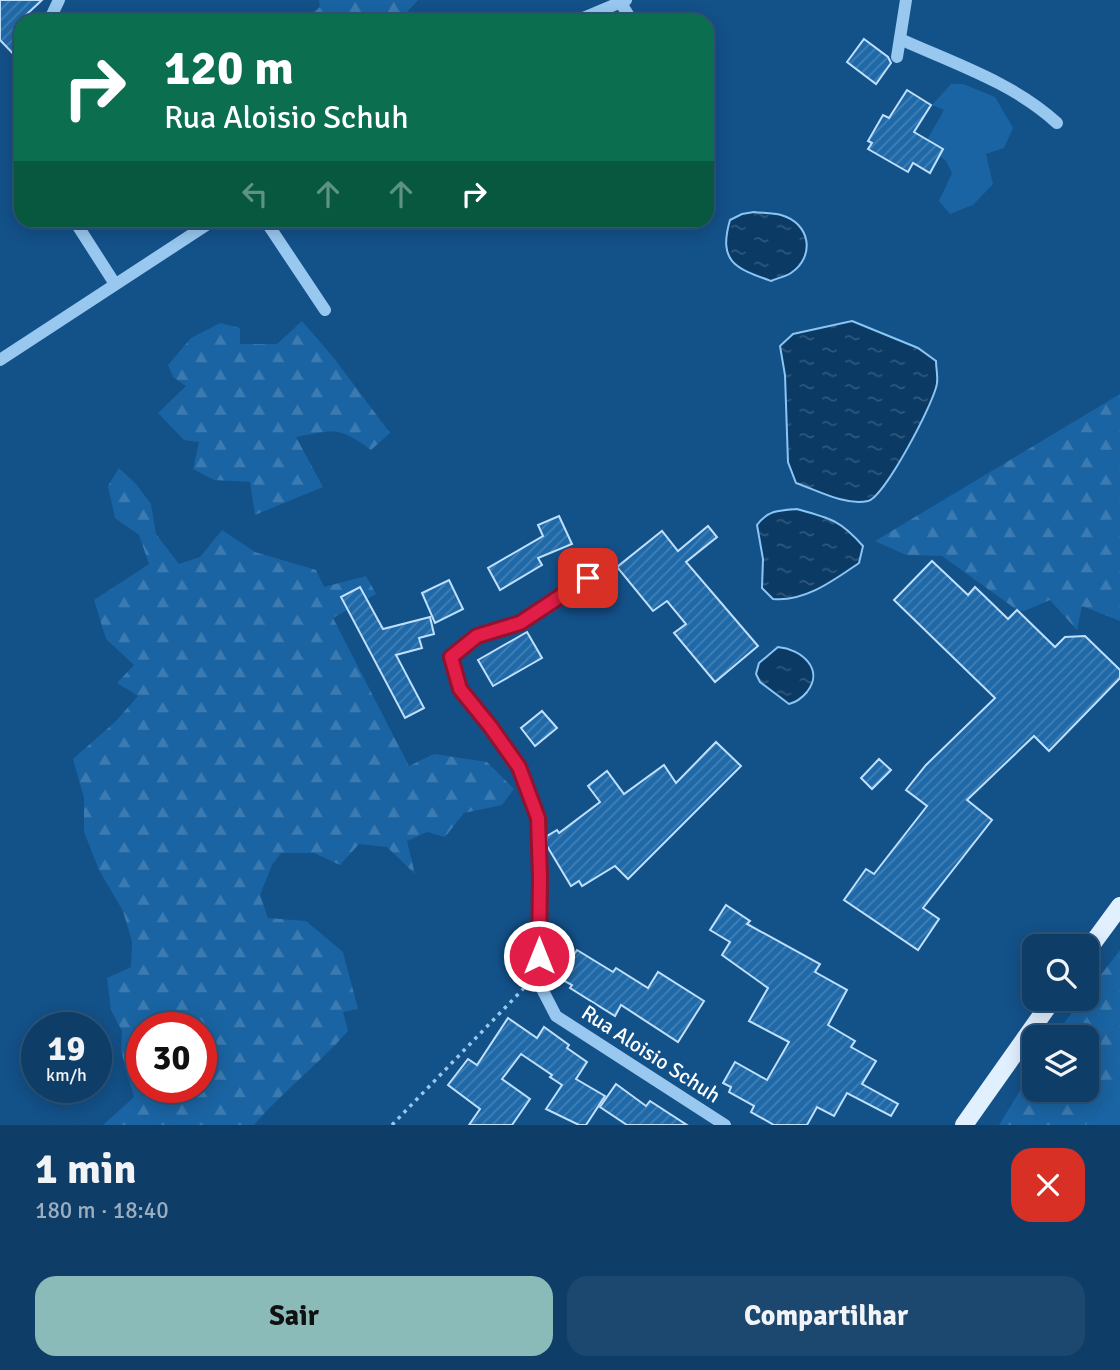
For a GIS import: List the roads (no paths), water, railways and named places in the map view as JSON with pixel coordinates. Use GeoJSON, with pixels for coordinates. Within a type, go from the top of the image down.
{"type":"FeatureCollection","features":[{"type":"Feature","properties":{"kind":"main road"},"geometry":{"type":"LineString","coordinates":[[1099,935],[1120,906]]}},
{"type":"Feature","properties":{"kind":"main road"},"geometry":{"type":"LineString","coordinates":[[964,1125],[1045,1011]]}},
{"type":"Feature","properties":{"kind":"street"},"geometry":{"type":"LineString","coordinates":[[897,57],[906,0]]}},
{"type":"Feature","properties":{"kind":"street"},"geometry":{"type":"LineString","coordinates":[[592,14],[622,1]]}},
{"type":"Feature","properties":{"kind":"street"},"geometry":{"type":"LineString","coordinates":[[900,39],[998,83],[1044,111],[1057,123]]}},
{"type":"Feature","properties":{"kind":"street"},"geometry":{"type":"LineString","coordinates":[[79,228],[115,284]]}},
{"type":"Feature","properties":{"kind":"street"},"geometry":{"type":"LineString","coordinates":[[0,360],[202,228]]}},
{"type":"Feature","properties":{"kind":"street"},"geometry":{"type":"LineString","coordinates":[[270,228],[325,310]]}},
{"type":"Feature","properties":{"kind":"street","name":"Rua Aloisio Schuh"},"geometry":{"type":"LineString","coordinates":[[588,578],[520,623],[477,636],[451,657],[460,689],[519,767],[538,818],[541,987],[556,1016],[726,1125]]}},
{"type":"Feature","properties":{"kind":"water"},"geometry":{"type":"Polygon","coordinates":[[[754,212],[791,219],[804,232],[804,258],[789,274],[771,281],[739,267],[728,254],[726,245],[730,220],[754,212]]]}},
{"type":"Feature","properties":{"kind":"water"},"geometry":{"type":"Polygon","coordinates":[[[852,321],[918,348],[936,361],[937,378],[928,409],[908,448],[875,496],[868,501],[859,502],[831,496],[796,483],[788,462],[785,375],[780,346],[793,334],[852,321]]]}},
{"type":"Feature","properties":{"kind":"water"},"geometry":{"type":"Polygon","coordinates":[[[797,509],[826,518],[848,531],[863,546],[859,563],[808,593],[773,599],[762,588],[763,559],[757,525],[770,514],[797,509]]]}},
{"type":"Feature","properties":{"kind":"water"},"geometry":{"type":"Polygon","coordinates":[[[778,647],[802,656],[812,668],[812,684],[807,692],[799,700],[789,704],[760,682],[756,674],[759,663],[778,647]]]}}]}
